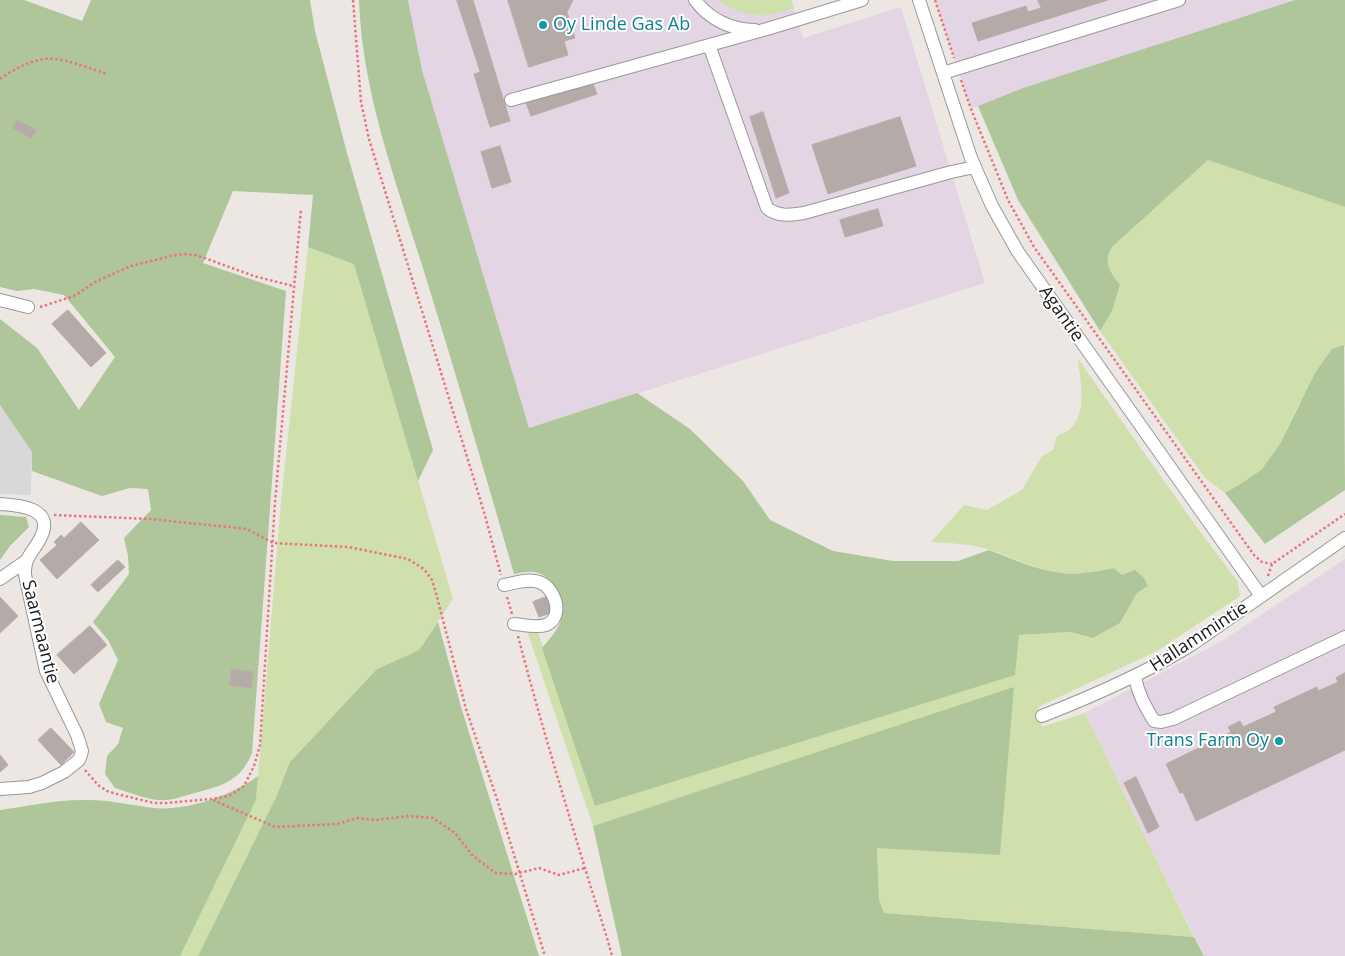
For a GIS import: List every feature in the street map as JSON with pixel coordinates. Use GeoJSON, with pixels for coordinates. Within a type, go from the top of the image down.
{"type":"FeatureCollection","features":[{"type":"Feature","properties":{"kind":"street"},"geometry":{"type":"LineString","coordinates":[[695,0],[706,12],[728,26],[742,30],[767,29]]}},
{"type":"Feature","properties":{"kind":"street"},"geometry":{"type":"LineString","coordinates":[[511,100],[767,29],[862,0]]}},
{"type":"Feature","properties":{"kind":"street","name":"Agantie"},"geometry":{"type":"LineString","coordinates":[[919,0],[975,167],[992,206],[1018,252],[1261,596]]}},
{"type":"Feature","properties":{"kind":"street"},"geometry":{"type":"LineString","coordinates":[[943,74],[957,68],[1179,0]]}},
{"type":"Feature","properties":{"kind":"street"},"geometry":{"type":"LineString","coordinates":[[709,45],[767,208],[773,213],[786,215],[804,213],[975,167]]}},
{"type":"Feature","properties":{"kind":"street"},"geometry":{"type":"LineString","coordinates":[[0,300],[28,307]]}},
{"type":"Feature","properties":{"kind":"street"},"geometry":{"type":"LineString","coordinates":[[0,504],[26,507],[40,514],[44,524],[42,535],[26,561],[0,579]]}},
{"type":"Feature","properties":{"kind":"street","name":"Hallammintie"},"geometry":{"type":"LineString","coordinates":[[1042,716],[1135,677],[1191,646],[1345,538]]}},
{"type":"Feature","properties":{"kind":"street","name":"Saarmaantie"},"geometry":{"type":"LineString","coordinates":[[26,561],[25,575],[42,658],[53,689],[82,751],[79,760]]}},
{"type":"Feature","properties":{"kind":"street"},"geometry":{"type":"LineString","coordinates":[[504,585],[526,580],[538,581],[549,590],[555,602],[557,612],[553,620],[548,623],[539,626],[514,624]]}},
{"type":"Feature","properties":{"kind":"street"},"geometry":{"type":"LineString","coordinates":[[1135,677],[1143,703],[1154,721],[1161,722],[1173,719],[1345,637]]}},
{"type":"Feature","properties":{"kind":"street"},"geometry":{"type":"LineString","coordinates":[[0,789],[29,787],[64,772],[79,760]]}},
{"type":"Feature","properties":{"kind":"path"},"geometry":{"type":"LineString","coordinates":[[353,0],[361,102],[368,139],[482,503],[537,709],[612,956]]}},
{"type":"Feature","properties":{"kind":"path"},"geometry":{"type":"LineString","coordinates":[[935,0],[971,108],[1008,200],[1034,247],[1254,556],[1262,562],[1272,564]]}},
{"type":"Feature","properties":{"kind":"path"},"geometry":{"type":"LineString","coordinates":[[0,79],[41,58],[52,58],[108,74]]}},
{"type":"Feature","properties":{"kind":"path"},"geometry":{"type":"LineString","coordinates":[[79,760],[89,776],[107,791],[154,803],[166,803],[229,796],[244,786],[258,756],[275,502],[301,208]]}},
{"type":"Feature","properties":{"kind":"path"},"geometry":{"type":"LineString","coordinates":[[28,307],[47,306],[74,296],[97,281],[130,266],[183,254],[196,255],[254,276],[294,286]]}},
{"type":"Feature","properties":{"kind":"path"},"geometry":{"type":"LineString","coordinates":[[40,514],[151,519],[247,528],[273,543],[348,547],[408,559],[424,569],[432,580],[436,592],[466,709],[546,956]]}},
{"type":"Feature","properties":{"kind":"path"},"geometry":{"type":"LineString","coordinates":[[1261,596],[1272,564],[1345,514]]}},
{"type":"Feature","properties":{"kind":"path"},"geometry":{"type":"LineString","coordinates":[[211,799],[275,827],[337,824],[357,818],[376,820],[409,816],[433,818],[455,833],[473,856],[496,873],[521,874],[540,868],[559,875],[585,868]]}},
{"type":"Feature","properties":{"kind":"shaded area"},"geometry":{"type":"Polygon","coordinates":[[[408,0],[791,0],[803,38],[901,7],[985,283],[529,428],[422,70],[408,0]]]}},
{"type":"Feature","properties":{"kind":"shaded area"},"geometry":{"type":"Polygon","coordinates":[[[935,0],[1295,0],[1023,88],[971,109],[935,0]]]}},
{"type":"Feature","properties":{"kind":"shaded area"},"geometry":{"type":"Polygon","coordinates":[[[0,405],[32,452],[31,495],[0,494],[0,405]]]}},
{"type":"Feature","properties":{"kind":"shaded area"},"geometry":{"type":"Polygon","coordinates":[[[1345,559],[1345,956],[1204,956],[1085,713],[1222,641],[1345,559]]]}},
{"type":"Feature","properties":{"kind":"green space"},"geometry":{"type":"Polygon","coordinates":[[[0,0],[24,0],[82,21],[91,0],[310,0],[315,31],[347,153],[433,450],[418,481],[354,264],[308,247],[313,195],[233,191],[203,263],[286,291],[252,753],[241,771],[228,782],[176,798],[155,800],[138,796],[115,788],[105,774],[107,756],[118,744],[123,728],[106,722],[99,704],[118,660],[108,640],[93,622],[129,574],[124,538],[151,510],[148,489],[130,488],[102,496],[32,471],[32,452],[0,405],[0,319],[37,348],[79,410],[115,357],[64,295],[34,289],[17,291],[0,287],[0,0]]]}},
{"type":"Feature","properties":{"kind":"green space"},"geometry":{"type":"Polygon","coordinates":[[[359,0],[408,0],[422,70],[529,428],[637,393],[690,429],[743,481],[770,520],[833,551],[893,561],[958,561],[989,550],[1035,567],[1059,573],[1083,573],[1114,568],[1122,575],[1135,570],[1144,578],[1148,586],[1137,593],[1120,623],[1093,638],[1070,632],[1019,635],[1015,675],[595,806],[542,648],[559,625],[562,609],[561,601],[554,585],[542,574],[524,572],[514,574],[457,380],[391,167],[373,101],[361,34],[359,0]]]}},
{"type":"Feature","properties":{"kind":"green space"},"geometry":{"type":"Polygon","coordinates":[[[717,0],[791,0],[794,8],[773,14],[756,15],[735,10],[717,0]]]}},
{"type":"Feature","properties":{"kind":"green space"},"geometry":{"type":"Polygon","coordinates":[[[1295,0],[1345,0],[1345,207],[1208,160],[1112,247],[1108,263],[1120,285],[1112,311],[1100,331],[1018,200],[978,106],[1023,88],[1295,0]]]}},
{"type":"Feature","properties":{"kind":"green space"},"geometry":{"type":"Polygon","coordinates":[[[1208,160],[1345,207],[1345,346],[1299,404],[1280,444],[1261,470],[1225,493],[1205,478],[1100,331],[1112,311],[1120,285],[1108,263],[1112,247],[1208,160]]]}},
{"type":"Feature","properties":{"kind":"green space"},"geometry":{"type":"Polygon","coordinates":[[[308,247],[354,263],[453,599],[419,650],[377,669],[290,762],[277,795],[198,956],[180,956],[256,800],[281,502],[308,247]]]}},
{"type":"Feature","properties":{"kind":"green space"},"geometry":{"type":"Polygon","coordinates":[[[1344,345],[1345,490],[1265,544],[1225,493],[1261,470],[1280,444],[1315,373],[1332,349],[1344,345]]]}},
{"type":"Feature","properties":{"kind":"green space"},"geometry":{"type":"Polygon","coordinates":[[[1078,359],[1193,522],[1238,582],[1240,596],[1157,651],[1038,707],[1042,727],[1085,713],[1194,937],[884,913],[879,900],[877,848],[1014,688],[593,826],[527,631],[538,632],[595,806],[1019,635],[1070,632],[1093,638],[1120,623],[1137,593],[1148,586],[1121,575],[1114,568],[1081,573],[1061,573],[1034,567],[984,548],[931,542],[964,505],[987,510],[1022,490],[1042,456],[1053,450],[1057,436],[1070,429],[1080,413],[1082,395],[1078,359]]]}},
{"type":"Feature","properties":{"kind":"green space"},"geometry":{"type":"Polygon","coordinates":[[[0,515],[26,517],[29,527],[10,546],[0,560],[0,515]]]}},
{"type":"Feature","properties":{"kind":"green space"},"geometry":{"type":"Polygon","coordinates":[[[438,622],[461,707],[539,956],[198,956],[277,795],[290,762],[377,669],[419,650],[438,622]]]}},
{"type":"Feature","properties":{"kind":"green space"},"geometry":{"type":"Polygon","coordinates":[[[1014,687],[1000,855],[877,848],[879,900],[884,913],[1194,937],[1204,956],[622,956],[593,826],[1014,687]]]}},
{"type":"Feature","properties":{"kind":"green space"},"geometry":{"type":"Polygon","coordinates":[[[258,776],[256,800],[180,956],[0,956],[0,810],[77,800],[104,801],[153,808],[180,807],[222,796],[258,776]]]}},
{"type":"Feature","properties":{"kind":"building"},"geometry":{"type":"Polygon","coordinates":[[[457,0],[473,0],[510,121],[490,127],[474,74],[480,72],[457,0]]]}},
{"type":"Feature","properties":{"kind":"building","name":"Oy Linde Gas Ab"},"geometry":{"type":"Polygon","coordinates":[[[508,0],[573,0],[567,12],[575,38],[564,41],[568,55],[529,67],[508,0]]]}},
{"type":"Feature","properties":{"kind":"building"},"geometry":{"type":"Polygon","coordinates":[[[1038,0],[1108,0],[978,41],[972,23],[1026,6],[1028,12],[1041,8],[1038,0]]]}},
{"type":"Feature","properties":{"kind":"building"},"geometry":{"type":"Polygon","coordinates":[[[592,81],[597,94],[531,116],[526,103],[592,81]]]}},
{"type":"Feature","properties":{"kind":"building"},"geometry":{"type":"Polygon","coordinates":[[[763,112],[789,193],[776,198],[750,117],[763,112]]]}},
{"type":"Feature","properties":{"kind":"building"},"geometry":{"type":"Polygon","coordinates":[[[900,117],[916,166],[828,194],[812,145],[900,117]]]}},
{"type":"Feature","properties":{"kind":"building"},"geometry":{"type":"Polygon","coordinates":[[[17,120],[36,130],[31,138],[13,128],[17,120]]]}},
{"type":"Feature","properties":{"kind":"building"},"geometry":{"type":"Polygon","coordinates":[[[500,146],[511,182],[492,188],[481,152],[500,146]]]}},
{"type":"Feature","properties":{"kind":"building"},"geometry":{"type":"Polygon","coordinates":[[[878,209],[883,226],[845,237],[840,220],[878,209]]]}},
{"type":"Feature","properties":{"kind":"building"},"geometry":{"type":"Polygon","coordinates":[[[68,310],[106,353],[91,367],[52,324],[68,310]]]}},
{"type":"Feature","properties":{"kind":"building"},"geometry":{"type":"Polygon","coordinates":[[[81,522],[99,540],[57,579],[40,560],[57,545],[54,542],[61,535],[64,538],[81,522]]]}},
{"type":"Feature","properties":{"kind":"building"},"geometry":{"type":"Polygon","coordinates":[[[118,560],[125,567],[98,592],[91,585],[118,560]]]}},
{"type":"Feature","properties":{"kind":"building"},"geometry":{"type":"Polygon","coordinates":[[[548,596],[554,612],[539,617],[533,602],[548,596]]]}},
{"type":"Feature","properties":{"kind":"building"},"geometry":{"type":"Polygon","coordinates":[[[0,597],[18,616],[0,633],[0,597]]]}},
{"type":"Feature","properties":{"kind":"building"},"geometry":{"type":"Polygon","coordinates":[[[90,626],[107,645],[74,674],[57,655],[90,626]]]}},
{"type":"Feature","properties":{"kind":"building"},"geometry":{"type":"Polygon","coordinates":[[[232,669],[253,672],[251,688],[230,685],[232,669]]]}},
{"type":"Feature","properties":{"kind":"building","name":"Trans Farm Oy"},"geometry":{"type":"Polygon","coordinates":[[[1345,673],[1345,750],[1196,821],[1183,792],[1180,793],[1166,764],[1231,732],[1228,727],[1240,721],[1243,727],[1276,712],[1274,707],[1317,687],[1318,691],[1338,682],[1336,678],[1345,673]]]}},
{"type":"Feature","properties":{"kind":"building"},"geometry":{"type":"Polygon","coordinates":[[[51,728],[74,752],[61,765],[38,740],[51,728]]]}},
{"type":"Feature","properties":{"kind":"building"},"geometry":{"type":"Polygon","coordinates":[[[0,755],[8,765],[0,772],[0,755]]]}},
{"type":"Feature","properties":{"kind":"building"},"geometry":{"type":"Polygon","coordinates":[[[1136,777],[1159,827],[1148,833],[1124,783],[1136,777]]]}},
{"type":"Feature","properties":{"kind":"place","name":"Oy Linde Gas Ab"},"geometry":{"type":"Point","coordinates":[543,25]}},
{"type":"Feature","properties":{"kind":"place","name":"Trans Farm Oy"},"geometry":{"type":"Point","coordinates":[1279,741]}}]}
